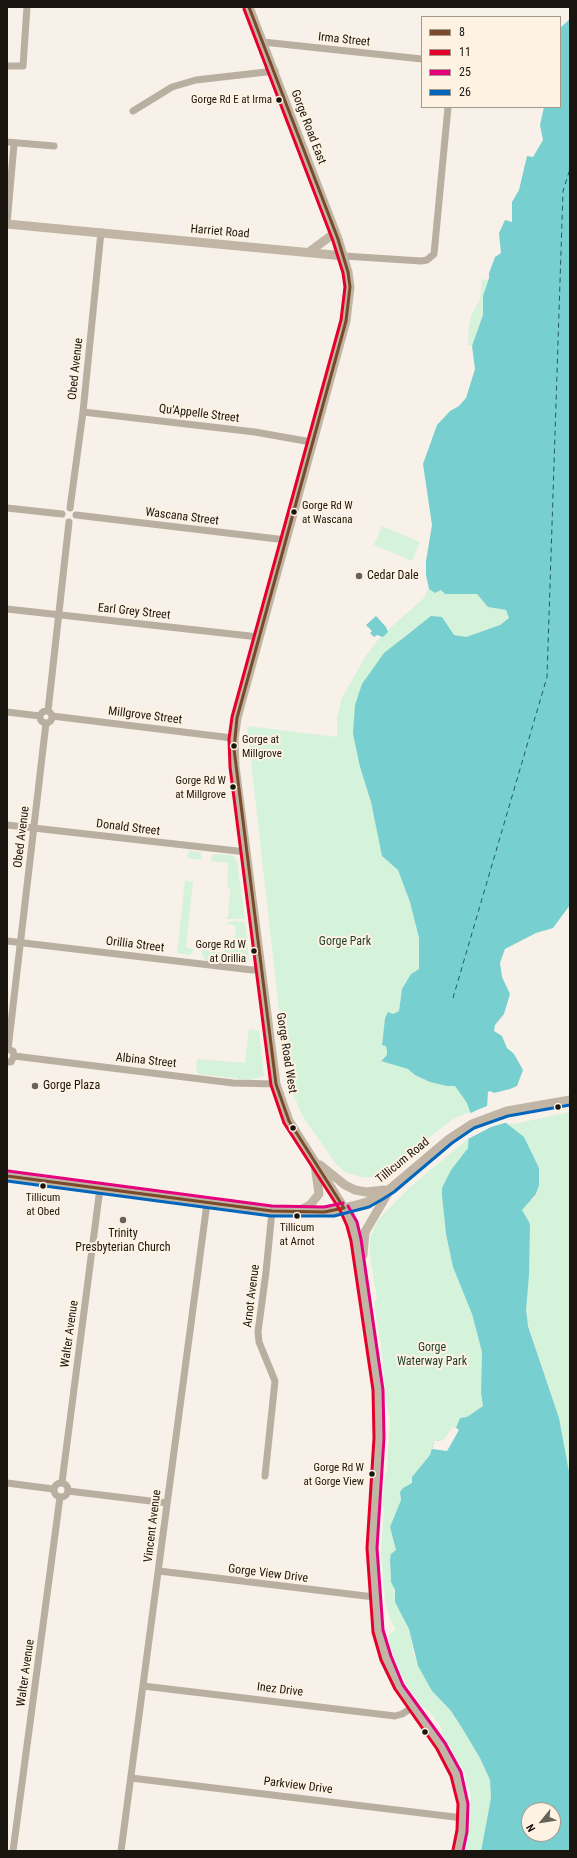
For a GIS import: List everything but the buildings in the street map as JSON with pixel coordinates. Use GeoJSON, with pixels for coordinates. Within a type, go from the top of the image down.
{"type":"FeatureCollection","features":[{"type":"Feature","properties":{"kind":"main road","name":"Gorge Road East"},"geometry":{"type":"LineString","coordinates":[[249,7],[264,42],[344,256]]}},
{"type":"Feature","properties":{"kind":"main road","name":"Harriet Road"},"geometry":{"type":"LineString","coordinates":[[7,224],[344,256]]}},
{"type":"Feature","properties":{"kind":"main road"},"geometry":{"type":"LineString","coordinates":[[309,252],[332,235],[334,231]]}},
{"type":"Feature","properties":{"kind":"main road","name":"Gorge Road West"},"geometry":{"type":"LineString","coordinates":[[344,256],[350,287],[348,308],[238,718],[234,739],[235,766],[276,1084],[284,1111],[344,1208],[352,1224],[356,1240],[376,1374],[379,1409],[379,1438],[372,1548],[374,1597],[378,1631],[394,1678],[412,1708],[441,1746],[452,1765],[462,1794],[463,1818],[458,1851]]}},
{"type":"Feature","properties":{"kind":"main road","name":"Tillicum Road"},"geometry":{"type":"LineString","coordinates":[[7,1176],[272,1211],[324,1212],[367,1202],[391,1188],[437,1148],[462,1130],[488,1117],[507,1111],[570,1100]]}},
{"type":"Feature","properties":{"kind":"main road"},"geometry":{"type":"LineString","coordinates":[[314,1160],[345,1185],[355,1190],[376,1192],[391,1188]]}},
{"type":"Feature","properties":{"kind":"main road"},"geometry":{"type":"LineString","coordinates":[[298,1212],[310,1205],[319,1194],[314,1160]]}},
{"type":"Feature","properties":{"kind":"main road"},"geometry":{"type":"LineString","coordinates":[[361,1274],[365,1232],[391,1188]]}},
{"type":"Feature","properties":{"kind":"street"},"geometry":{"type":"LineString","coordinates":[[7,66],[23,66],[27,7]]}},
{"type":"Feature","properties":{"kind":"street","name":"Irma Street"},"geometry":{"type":"LineString","coordinates":[[264,42],[421,59]]}},
{"type":"Feature","properties":{"kind":"street"},"geometry":{"type":"LineString","coordinates":[[132,111],[172,88],[196,80],[274,72]]}},
{"type":"Feature","properties":{"kind":"street","name":"Harriet Road"},"geometry":{"type":"LineString","coordinates":[[344,256],[421,261],[431,257],[436,249],[448,108]]}},
{"type":"Feature","properties":{"kind":"street"},"geometry":{"type":"LineString","coordinates":[[7,224],[11,143],[54,146]]}},
{"type":"Feature","properties":{"kind":"street","name":"Obed Avenue"},"geometry":{"type":"LineString","coordinates":[[70,508],[83,412],[101,232]]}},
{"type":"Feature","properties":{"kind":"street","name":"Qu'Appelle Street"},"geometry":{"type":"LineString","coordinates":[[83,412],[255,432],[311,442]]}},
{"type":"Feature","properties":{"kind":"street"},"geometry":{"type":"LineString","coordinates":[[7,508],[62,514]]}},
{"type":"Feature","properties":{"kind":"street"},"geometry":{"type":"LineString","coordinates":[[62,514],[66,508],[76,511],[75,519],[69,522]]}},
{"type":"Feature","properties":{"kind":"street"},"geometry":{"type":"LineString","coordinates":[[62,514],[63,518],[69,522]]}},
{"type":"Feature","properties":{"kind":"street","name":"Wascana Street"},"geometry":{"type":"LineString","coordinates":[[76,516],[286,540]]}},
{"type":"Feature","properties":{"kind":"street"},"geometry":{"type":"LineString","coordinates":[[40,716],[41,720],[46,723],[51,721],[50,713],[69,522]]}},
{"type":"Feature","properties":{"kind":"street","name":"Earl Grey Street"},"geometry":{"type":"LineString","coordinates":[[7,609],[259,637]]}},
{"type":"Feature","properties":{"kind":"street"},"geometry":{"type":"LineString","coordinates":[[7,712],[40,716],[44,712],[50,713]]}},
{"type":"Feature","properties":{"kind":"street","name":"Millgrove Street"},"geometry":{"type":"LineString","coordinates":[[50,713],[224,736],[234,739]]}},
{"type":"Feature","properties":{"kind":"street","name":"Obed Avenue"},"geometry":{"type":"LineString","coordinates":[[8,1049],[46,723]]}},
{"type":"Feature","properties":{"kind":"street","name":"Donald Street"},"geometry":{"type":"LineString","coordinates":[[7,825],[246,852]]}},
{"type":"Feature","properties":{"kind":"street","name":"Orillia Street"},"geometry":{"type":"LineString","coordinates":[[7,941],[252,970],[261,969]]}},
{"type":"Feature","properties":{"kind":"street"},"geometry":{"type":"LineString","coordinates":[[7,1062],[11,1062],[14,1056],[13,1051],[8,1049]]}},
{"type":"Feature","properties":{"kind":"street","name":"Albina Street"},"geometry":{"type":"LineString","coordinates":[[14,1056],[233,1083],[276,1084]]}},
{"type":"Feature","properties":{"kind":"street","name":"Walter Avenue"},"geometry":{"type":"LineString","coordinates":[[62,1482],[100,1188]]}},
{"type":"Feature","properties":{"kind":"street","name":"Vincent Avenue"},"geometry":{"type":"LineString","coordinates":[[121,1851],[207,1203]]}},
{"type":"Feature","properties":{"kind":"street","name":"Arnot Avenue"},"geometry":{"type":"LineString","coordinates":[[265,1476],[276,1381],[259,1342],[258,1332],[272,1211]]}},
{"type":"Feature","properties":{"kind":"street"},"geometry":{"type":"LineString","coordinates":[[53,1489],[56,1484],[62,1482],[66,1485],[68,1491]]}},
{"type":"Feature","properties":{"kind":"street"},"geometry":{"type":"LineString","coordinates":[[7,1483],[53,1489]]}},
{"type":"Feature","properties":{"kind":"street"},"geometry":{"type":"LineString","coordinates":[[53,1489],[55,1494],[60,1497],[65,1496],[68,1491]]}},
{"type":"Feature","properties":{"kind":"street"},"geometry":{"type":"LineString","coordinates":[[68,1491],[167,1503]]}},
{"type":"Feature","properties":{"kind":"street","name":"Walter Avenue"},"geometry":{"type":"LineString","coordinates":[[13,1851],[60,1497]]}},
{"type":"Feature","properties":{"kind":"street","name":"Gorge View Drive"},"geometry":{"type":"LineString","coordinates":[[159,1571],[374,1597]]}},
{"type":"Feature","properties":{"kind":"street","name":"Inez Drive"},"geometry":{"type":"LineString","coordinates":[[143,1686],[395,1716],[412,1708]]}},
{"type":"Feature","properties":{"kind":"street","name":"Parkview Drive"},"geometry":{"type":"LineString","coordinates":[[131,1778],[463,1818]]}},
{"type":"Feature","properties":{"kind":"green space"},"geometry":{"type":"Polygon","coordinates":[[[482,279],[488,280],[483,296],[483,315],[472,346],[468,345],[469,326],[472,314],[480,299],[482,279]]]}},
{"type":"Feature","properties":{"kind":"green space"},"geometry":{"type":"Polygon","coordinates":[[[382,526],[420,542],[412,561],[374,545],[382,526]]]}},
{"type":"Feature","properties":{"kind":"green space","name":"Gorge Park"},"geometry":{"type":"Polygon","coordinates":[[[429,589],[435,593],[441,590],[477,594],[488,607],[506,610],[509,618],[500,625],[466,637],[454,635],[442,617],[414,629],[402,638],[353,734],[360,768],[371,802],[382,856],[398,870],[410,902],[419,938],[419,969],[411,974],[402,989],[399,1011],[385,1018],[382,1044],[386,1046],[387,1055],[381,1059],[408,1069],[425,1080],[447,1086],[455,1086],[467,1103],[470,1112],[454,1118],[384,1173],[373,1177],[361,1177],[345,1172],[336,1164],[302,1115],[290,1086],[284,1054],[247,726],[337,737],[337,718],[341,700],[365,657],[380,637],[425,597],[426,591],[429,589]]]}},
{"type":"Feature","properties":{"kind":"green space"},"geometry":{"type":"Polygon","coordinates":[[[189,851],[200,852],[202,858],[201,860],[187,858],[189,851]]]}},
{"type":"Feature","properties":{"kind":"green space"},"geometry":{"type":"Polygon","coordinates":[[[213,854],[232,855],[237,861],[245,919],[226,919],[229,908],[227,906],[229,905],[230,900],[228,898],[230,896],[231,889],[227,887],[228,863],[210,861],[213,854]]]}},
{"type":"Feature","properties":{"kind":"green space"},"geometry":{"type":"Polygon","coordinates":[[[185,880],[193,882],[186,947],[194,950],[190,955],[177,953],[185,880]]]}},
{"type":"Feature","properties":{"kind":"green space"},"geometry":{"type":"Polygon","coordinates":[[[233,921],[245,922],[249,960],[241,962],[241,964],[206,961],[202,955],[202,950],[224,953],[224,947],[211,945],[234,944],[236,927],[234,925],[225,924],[233,921]]]}},
{"type":"Feature","properties":{"kind":"green space"},"geometry":{"type":"Polygon","coordinates":[[[249,1029],[259,1031],[264,1076],[250,1080],[198,1074],[196,1068],[197,1059],[245,1063],[249,1029]]]}},
{"type":"Feature","properties":{"kind":"green space"},"geometry":{"type":"Polygon","coordinates":[[[570,1112],[570,1477],[559,1418],[526,1318],[521,1210],[537,1194],[539,1178],[508,1125],[510,1123],[514,1124],[570,1112]]]}},
{"type":"Feature","properties":{"kind":"green space","name":"Gorge Waterway Park"},"geometry":{"type":"Polygon","coordinates":[[[468,1139],[468,1148],[451,1170],[442,1196],[446,1234],[453,1267],[472,1314],[482,1352],[481,1393],[483,1406],[467,1417],[456,1428],[452,1426],[443,1440],[434,1441],[430,1455],[412,1477],[412,1483],[403,1488],[400,1495],[401,1500],[390,1527],[396,1550],[390,1559],[390,1569],[391,1582],[409,1629],[414,1655],[421,1671],[432,1691],[451,1712],[462,1728],[480,1758],[490,1780],[491,1798],[481,1851],[465,1851],[470,1825],[471,1798],[464,1771],[442,1734],[441,1727],[429,1711],[422,1706],[408,1687],[395,1660],[389,1642],[390,1633],[396,1630],[390,1619],[385,1600],[381,1553],[384,1508],[382,1505],[385,1474],[387,1471],[390,1419],[385,1397],[382,1353],[374,1302],[377,1298],[370,1258],[370,1238],[378,1220],[409,1188],[468,1139]]]}},
{"type":"Feature","properties":{"kind":"water"},"geometry":{"type":"Polygon","coordinates":[[[570,19],[570,905],[553,928],[536,933],[505,949],[500,963],[502,977],[510,994],[504,1014],[495,1025],[494,1031],[502,1036],[507,1048],[514,1054],[523,1070],[517,1086],[494,1093],[490,1091],[488,1092],[487,1108],[524,1137],[539,1168],[539,1185],[536,1194],[522,1210],[530,1224],[529,1275],[526,1310],[528,1326],[559,1418],[570,1477],[570,1851],[481,1851],[491,1798],[490,1780],[480,1758],[462,1728],[451,1711],[432,1691],[418,1666],[409,1629],[395,1602],[395,1590],[391,1582],[390,1559],[391,1554],[396,1550],[390,1527],[401,1500],[400,1492],[403,1488],[412,1483],[412,1477],[430,1455],[434,1441],[443,1440],[453,1426],[456,1428],[460,1418],[467,1417],[483,1406],[481,1393],[482,1352],[472,1314],[453,1267],[446,1234],[442,1196],[442,1188],[451,1170],[468,1148],[470,1112],[467,1103],[455,1086],[447,1086],[430,1082],[415,1075],[408,1069],[381,1061],[387,1055],[386,1046],[382,1045],[385,1018],[388,1012],[393,1014],[399,1011],[402,989],[411,974],[419,969],[419,938],[410,902],[398,870],[382,856],[371,802],[360,767],[353,734],[355,705],[362,684],[384,653],[431,616],[442,617],[454,635],[466,637],[500,625],[509,618],[506,610],[488,607],[477,594],[445,594],[441,590],[435,593],[429,589],[426,575],[426,561],[432,525],[423,464],[437,425],[450,411],[459,406],[466,398],[475,369],[472,346],[483,315],[483,296],[495,257],[501,253],[499,233],[505,220],[512,222],[512,202],[519,190],[527,156],[533,157],[543,140],[540,125],[544,108],[561,108],[561,27],[570,19]]]}},
{"type":"Feature","properties":{"kind":"water"},"geometry":{"type":"Polygon","coordinates":[[[376,616],[386,627],[388,632],[383,637],[377,635],[374,637],[370,633],[372,631],[366,625],[376,616]]]}},
{"type":"Feature","properties":{"kind":"pier"},"geometry":{"type":"Polygon","coordinates":[[[489,1105],[489,1107],[508,1122],[491,1127],[468,1139],[466,1137],[468,1114],[489,1105]]]}},
{"type":"Feature","properties":{"kind":"pier"},"geometry":{"type":"Polygon","coordinates":[[[453,1426],[459,1430],[447,1451],[432,1449],[434,1441],[443,1440],[453,1426]]]}},
{"type":"Feature","properties":{"kind":"ferry route"},"geometry":{"type":"LineString","coordinates":[[453,998],[547,677],[563,191],[570,169]]}},
{"type":"Feature","properties":{"kind":"transit line","name":"8"},"geometry":{"type":"LineString","coordinates":[[249,7],[338,239],[348,272],[350,287],[346,321],[237,718],[234,749],[276,1084],[289,1121],[344,1208]]}},
{"type":"Feature","properties":{"kind":"transit line","name":"11"},"geometry":{"type":"LineString","coordinates":[[244,9],[333,241],[343,273],[345,287],[341,320],[232,717],[229,739],[230,767],[271,1085],[284,1123],[340,1210],[347,1226],[351,1241],[373,1390],[374,1438],[367,1548],[373,1632],[381,1660],[395,1689],[437,1749],[451,1776],[458,1804],[457,1830],[453,1850]]}},
{"type":"Feature","properties":{"kind":"transit line","name":"26"},"geometry":{"type":"LineString","coordinates":[[7,1181],[271,1216],[334,1216],[369,1207],[383,1199],[394,1192],[452,1143],[474,1128],[508,1116],[570,1105]]}},
{"type":"Feature","properties":{"kind":"transit line","name":"25"},"geometry":{"type":"LineString","coordinates":[[8,1171],[272,1206],[324,1207],[343,1203]]}},
{"type":"Feature","properties":{"kind":"transit line","name":"8"},"geometry":{"type":"LineString","coordinates":[[7,1176],[272,1211],[324,1212],[344,1208]]}},
{"type":"Feature","properties":{"kind":"transit line","name":"25"},"geometry":{"type":"LineString","coordinates":[[348,1206],[357,1222],[361,1239],[383,1390],[384,1438],[377,1548],[383,1630],[391,1656],[403,1685],[445,1743],[461,1772],[468,1804],[467,1832],[463,1851]]}},
{"type":"Feature","properties":{"kind":"place","name":"Gorge Rd E at Irma"},"geometry":{"type":"Point","coordinates":[279,100]}},
{"type":"Feature","properties":{"kind":"place","name":"Gorge Rd W at Wascana"},"geometry":{"type":"Point","coordinates":[294,512]}},
{"type":"Feature","properties":{"kind":"place","name":"Cedar Dale"},"geometry":{"type":"Point","coordinates":[359,576]}},
{"type":"Feature","properties":{"kind":"place","name":"Gorge at Millgrove"},"geometry":{"type":"Point","coordinates":[234,746]}},
{"type":"Feature","properties":{"kind":"place","name":"Gorge Rd W at Millgrove"},"geometry":{"type":"Point","coordinates":[233,787]}},
{"type":"Feature","properties":{"kind":"place","name":"Gorge Rd W at Orillia"},"geometry":{"type":"Point","coordinates":[254,951]}},
{"type":"Feature","properties":{"kind":"place","name":"Gorge Plaza"},"geometry":{"type":"Point","coordinates":[35,1086]}},
{"type":"Feature","properties":{"kind":"place","name":"Tillicum at Obed"},"geometry":{"type":"Point","coordinates":[43,1186]}},
{"type":"Feature","properties":{"kind":"place","name":"Tillicum at Arnot"},"geometry":{"type":"Point","coordinates":[297,1216]}},
{"type":"Feature","properties":{"kind":"place","name":"Trinity Presbyterian Church"},"geometry":{"type":"Point","coordinates":[123,1220]}},
{"type":"Feature","properties":{"kind":"place","name":"Gorge Rd W at Gorge View"},"geometry":{"type":"Point","coordinates":[372,1474]}}]}
